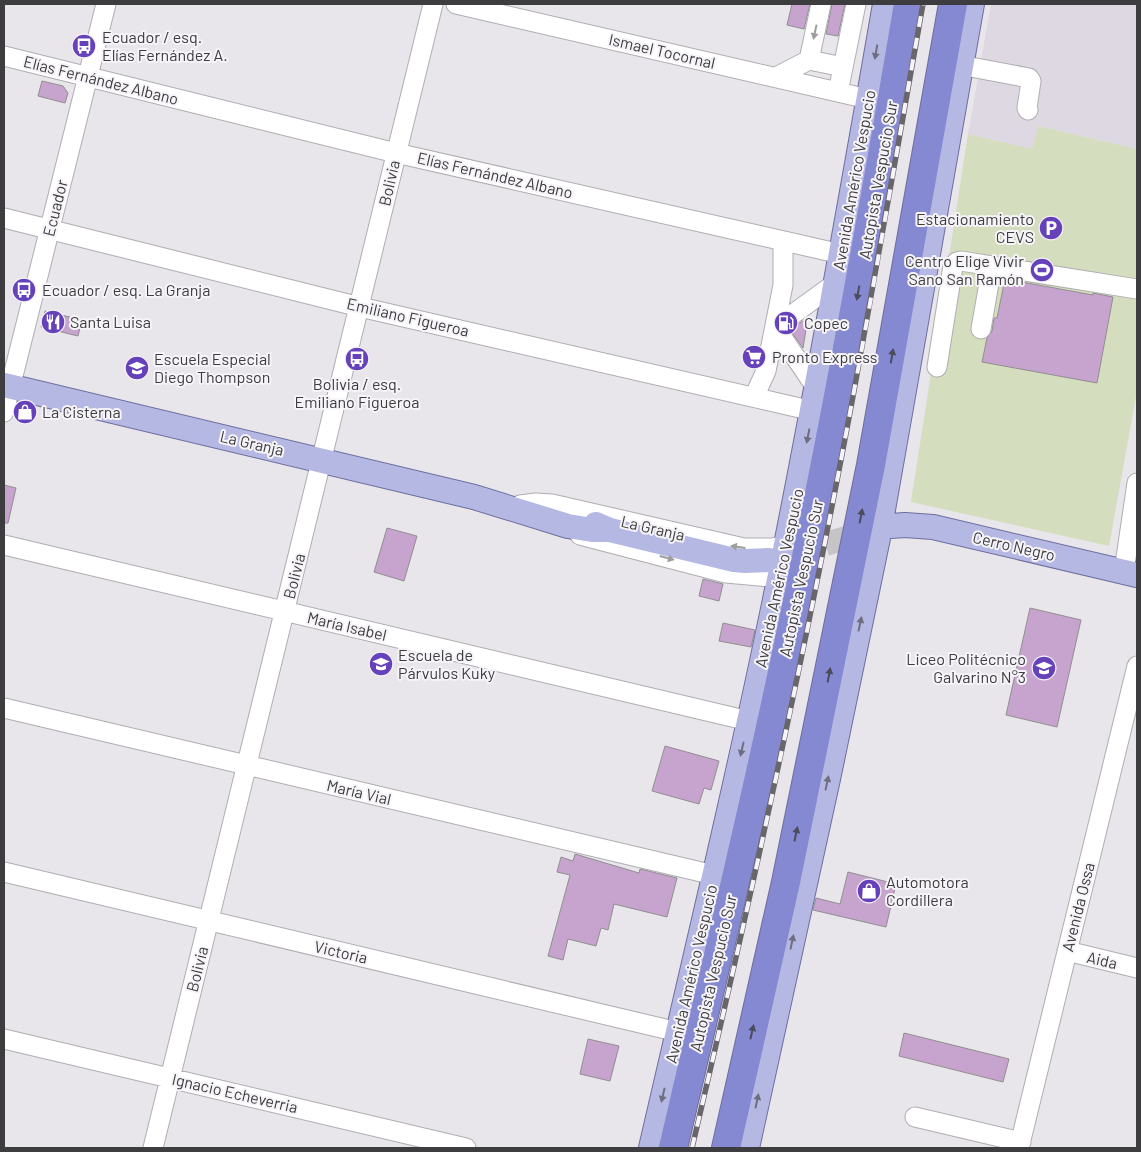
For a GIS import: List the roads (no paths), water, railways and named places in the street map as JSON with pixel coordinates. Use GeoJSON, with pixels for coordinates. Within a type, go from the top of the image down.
{"type":"FeatureCollection","features":[{"type":"Feature","properties":{"kind":"highway","name":"Autopista Vespucio Sur"},"geometry":{"type":"LineString","coordinates":[[673,1148],[807,556],[850,335],[908,4]]}},
{"type":"Feature","properties":{"kind":"highway"},"geometry":{"type":"LineString","coordinates":[[726,1148],[786,882],[871,465],[953,4]]}},
{"type":"Feature","properties":{"kind":"main road","name":"Avenida Américo Vespucio"},"geometry":{"type":"LineString","coordinates":[[651,1148],[749,721],[778,561],[815,400],[885,4]]}},
{"type":"Feature","properties":{"kind":"main road"},"geometry":{"type":"LineString","coordinates":[[747,1148],[884,532],[960,64],[972,4]]}},
{"type":"Feature","properties":{"kind":"main road","name":"La Granja"},"geometry":{"type":"LineString","coordinates":[[7,386],[322,459],[519,509],[580,519],[610,530],[734,560],[778,561]]}},
{"type":"Feature","properties":{"kind":"main road"},"geometry":{"type":"LineString","coordinates":[[884,532],[901,536],[926,537],[1078,572],[1100,574],[1130,573]]}},
{"type":"Feature","properties":{"kind":"street","name":"Ecuador"},"geometry":{"type":"LineString","coordinates":[[4,412],[7,386],[50,229],[106,4]]}},
{"type":"Feature","properties":{"kind":"street","name":"Bolivia"},"geometry":{"type":"LineString","coordinates":[[153,1148],[434,4]]}},
{"type":"Feature","properties":{"kind":"street","name":"Ismael Tocornal"},"geometry":{"type":"LineString","coordinates":[[456,4],[868,99]]}},
{"type":"Feature","properties":{"kind":"street"},"geometry":{"type":"LineString","coordinates":[[809,60],[821,4]]}},
{"type":"Feature","properties":{"kind":"street"},"geometry":{"type":"LineString","coordinates":[[838,92],[856,4]]}},
{"type":"Feature","properties":{"kind":"street","name":"Elías Fernández Albano"},"geometry":{"type":"LineString","coordinates":[[4,56],[396,153],[841,254]]}},
{"type":"Feature","properties":{"kind":"street"},"geometry":{"type":"LineString","coordinates":[[776,77],[809,60],[843,67]]}},
{"type":"Feature","properties":{"kind":"street"},"geometry":{"type":"LineString","coordinates":[[960,64],[1029,78],[1031,81],[1028,110]]}},
{"type":"Feature","properties":{"kind":"street","name":"Emiliano Figueroa"},"geometry":{"type":"LineString","coordinates":[[4,218],[360,307],[754,397],[815,400]]}},
{"type":"Feature","properties":{"kind":"street"},"geometry":{"type":"LineString","coordinates":[[754,397],[766,370],[783,285],[783,241]]}},
{"type":"Feature","properties":{"kind":"street"},"geometry":{"type":"LineString","coordinates":[[937,367],[953,266],[957,262],[961,261],[1137,289]]}},
{"type":"Feature","properties":{"kind":"street"},"geometry":{"type":"LineString","coordinates":[[981,329],[992,266]]}},
{"type":"Feature","properties":{"kind":"street"},"geometry":{"type":"LineString","coordinates":[[775,328],[836,283]]}},
{"type":"Feature","properties":{"kind":"street"},"geometry":{"type":"LineString","coordinates":[[775,328],[815,400]]}},
{"type":"Feature","properties":{"kind":"street"},"geometry":{"type":"LineString","coordinates":[[1130,573],[1137,483]]}},
{"type":"Feature","properties":{"kind":"street","name":"La Granja"},"geometry":{"type":"LineString","coordinates":[[519,509],[536,503],[552,504],[737,547],[758,548],[778,561]]}},
{"type":"Feature","properties":{"kind":"street","name":"La Granja"},"geometry":{"type":"LineString","coordinates":[[519,509],[556,526],[594,539],[716,571],[746,576],[778,561]]}},
{"type":"Feature","properties":{"kind":"street","name":"María Isabel"},"geometry":{"type":"LineString","coordinates":[[4,545],[749,721]]}},
{"type":"Feature","properties":{"kind":"street","name":"Avenida Ossa"},"geometry":{"type":"LineString","coordinates":[[1020,1145],[1137,666]]}},
{"type":"Feature","properties":{"kind":"street","name":"María Vial"},"geometry":{"type":"LineString","coordinates":[[4,708],[714,875]]}},
{"type":"Feature","properties":{"kind":"street","name":"Victoria"},"geometry":{"type":"LineString","coordinates":[[4,872],[678,1032]]}},
{"type":"Feature","properties":{"kind":"street","name":"Aida"},"geometry":{"type":"LineString","coordinates":[[1068,952],[1137,968]]}},
{"type":"Feature","properties":{"kind":"street","name":"Ignacio Echeverria"},"geometry":{"type":"LineString","coordinates":[[4,1039],[466,1148]]}},
{"type":"Feature","properties":{"kind":"street"},"geometry":{"type":"LineString","coordinates":[[916,1118],[1020,1145]]}},
{"type":"Feature","properties":{"kind":"tunnel"},"geometry":{"type":"LineString","coordinates":[[791,554],[874,530]]}},
{"type":"Feature","properties":{"kind":"railway"},"geometry":{"type":"LineString","coordinates":[[692,1148],[736,960],[798,676],[863,343],[923,4]]}},
{"type":"Feature","properties":{"kind":"place","name":"Ecuador / esq. Elías Fernández A."},"geometry":{"type":"Point","coordinates":[84,46]}},
{"type":"Feature","properties":{"kind":"place","name":"Estacionamiento CEVS"},"geometry":{"type":"Point","coordinates":[1051,228]}},
{"type":"Feature","properties":{"kind":"place","name":"Centro Elige Vivir Sano San Ramón"},"geometry":{"type":"Point","coordinates":[1042,270]}},
{"type":"Feature","properties":{"kind":"place","name":"Ecuador / esq. La Granja"},"geometry":{"type":"Point","coordinates":[24,290]}},
{"type":"Feature","properties":{"kind":"place","name":"Santa Luisa"},"geometry":{"type":"Point","coordinates":[53,322]}},
{"type":"Feature","properties":{"kind":"place","name":"Copec"},"geometry":{"type":"Point","coordinates":[786,323]}},
{"type":"Feature","properties":{"kind":"place","name":"Pronto Express"},"geometry":{"type":"Point","coordinates":[754,357]}},
{"type":"Feature","properties":{"kind":"place","name":"Bolivia / esq. Emiliano Figueroa"},"geometry":{"type":"Point","coordinates":[357,359]}},
{"type":"Feature","properties":{"kind":"place","name":"Escuela Especial Diego Thompson"},"geometry":{"type":"Point","coordinates":[137,368]}},
{"type":"Feature","properties":{"kind":"place","name":"La Cisterna"},"geometry":{"type":"Point","coordinates":[25,412]}},
{"type":"Feature","properties":{"kind":"place","name":"Escuela de Párvulos Kuky"},"geometry":{"type":"Point","coordinates":[381,664]}},
{"type":"Feature","properties":{"kind":"place","name":"Liceo Politécnico Galvarino N°3"},"geometry":{"type":"Point","coordinates":[1044,668]}},
{"type":"Feature","properties":{"kind":"place","name":"Automotora Cordillera"},"geometry":{"type":"Point","coordinates":[869,891]}}]}
